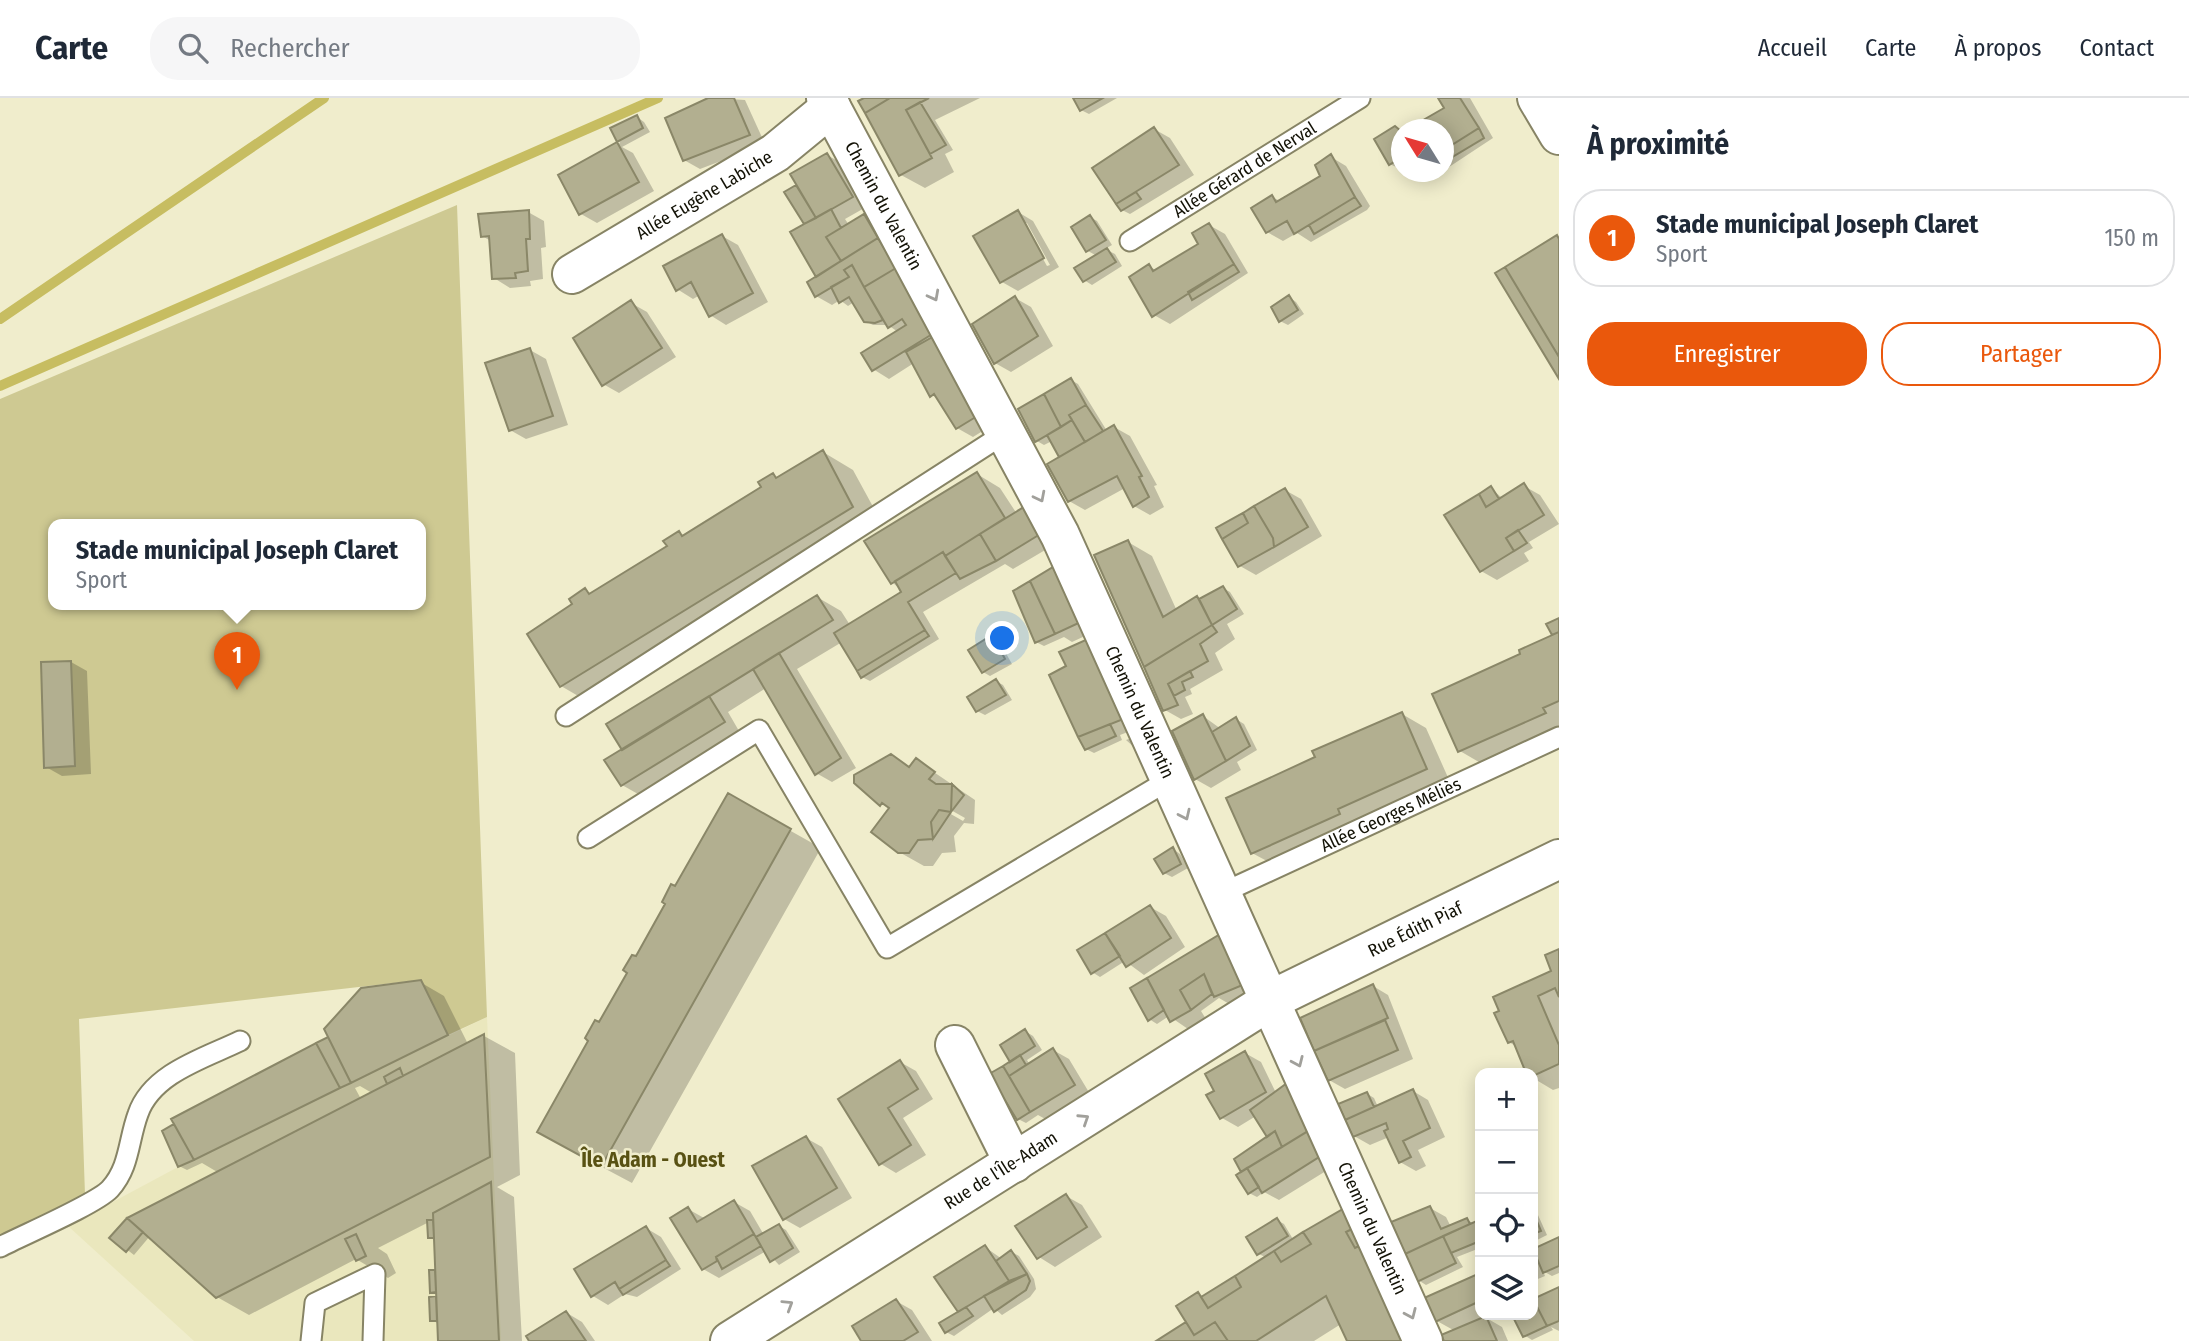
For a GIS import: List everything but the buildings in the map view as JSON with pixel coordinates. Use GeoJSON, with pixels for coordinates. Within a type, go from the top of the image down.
{"type":"FeatureCollection","features":[{"type":"Feature","properties":{"kind":"street"},"geometry":{"type":"LineString","coordinates":[[1537,98],[1559,135]]}},
{"type":"Feature","properties":{"kind":"street","name":"Allée Eugène Labiche"},"geometry":{"type":"LineString","coordinates":[[572,274],[775,153],[833,101]]}},
{"type":"Feature","properties":{"kind":"street","name":"Chemin du Valentin"},"geometry":{"type":"LineString","coordinates":[[833,101],[1060,535],[1423,1341]]}},
{"type":"Feature","properties":{"kind":"street","name":"Rue Édith Piaf"},"geometry":{"type":"LineString","coordinates":[[1270,999],[1559,859]]}},
{"type":"Feature","properties":{"kind":"street","name":"Rue de l'Île-Adam"},"geometry":{"type":"LineString","coordinates":[[730,1341],[1270,999]]}},
{"type":"Feature","properties":{"kind":"street"},"geometry":{"type":"LineString","coordinates":[[955,1045],[1014,1163]]}},
{"type":"Feature","properties":{"kind":"lane","name":"Allée Gérard de Nerval"},"geometry":{"type":"LineString","coordinates":[[1130,241],[1360,98]]}},
{"type":"Feature","properties":{"kind":"lane"},"geometry":{"type":"LineString","coordinates":[[566,716],[1007,432]]}},
{"type":"Feature","properties":{"kind":"lane"},"geometry":{"type":"LineString","coordinates":[[588,838],[759,730],[887,948],[1169,780]]}},
{"type":"Feature","properties":{"kind":"lane","name":"Allée Georges Méliès"},"geometry":{"type":"LineString","coordinates":[[1222,893],[1559,737]]}},
{"type":"Feature","properties":{"kind":"lane"},"geometry":{"type":"LineString","coordinates":[[0,1247],[108,1191],[126,1166],[138,1112],[151,1093],[169,1075],[240,1041]]}},
{"type":"Feature","properties":{"kind":"lane"},"geometry":{"type":"LineString","coordinates":[[311,1341],[315,1303],[374,1274],[373,1341]]}},
{"type":"Feature","properties":{"kind":"shaded area"},"geometry":{"type":"Polygon","coordinates":[[[457,205],[487,1017],[448,1035],[420,980],[79,1019],[85,1195],[0,1238],[0,399],[457,205]]]}},
{"type":"Feature","properties":{"kind":"shaded area"},"geometry":{"type":"Polygon","coordinates":[[[487,1017],[501,1341],[194,1341],[68,1226],[178,1167],[487,1017]]]}},
{"type":"Feature","properties":{"kind":"waterway"},"geometry":{"type":"LineString","coordinates":[[0,319],[324,98]]}},
{"type":"Feature","properties":{"kind":"waterway"},"geometry":{"type":"LineString","coordinates":[[0,386],[658,98]]}},
{"type":"Feature","properties":{"kind":"place","name":"Stade municipal Joseph Claret"},"geometry":{"type":"Point","coordinates":[237,690]}},
{"type":"Feature","properties":{"kind":"district","name":"Île Adam - Ouest"},"geometry":{"type":"Point","coordinates":[653,1160]}}]}
